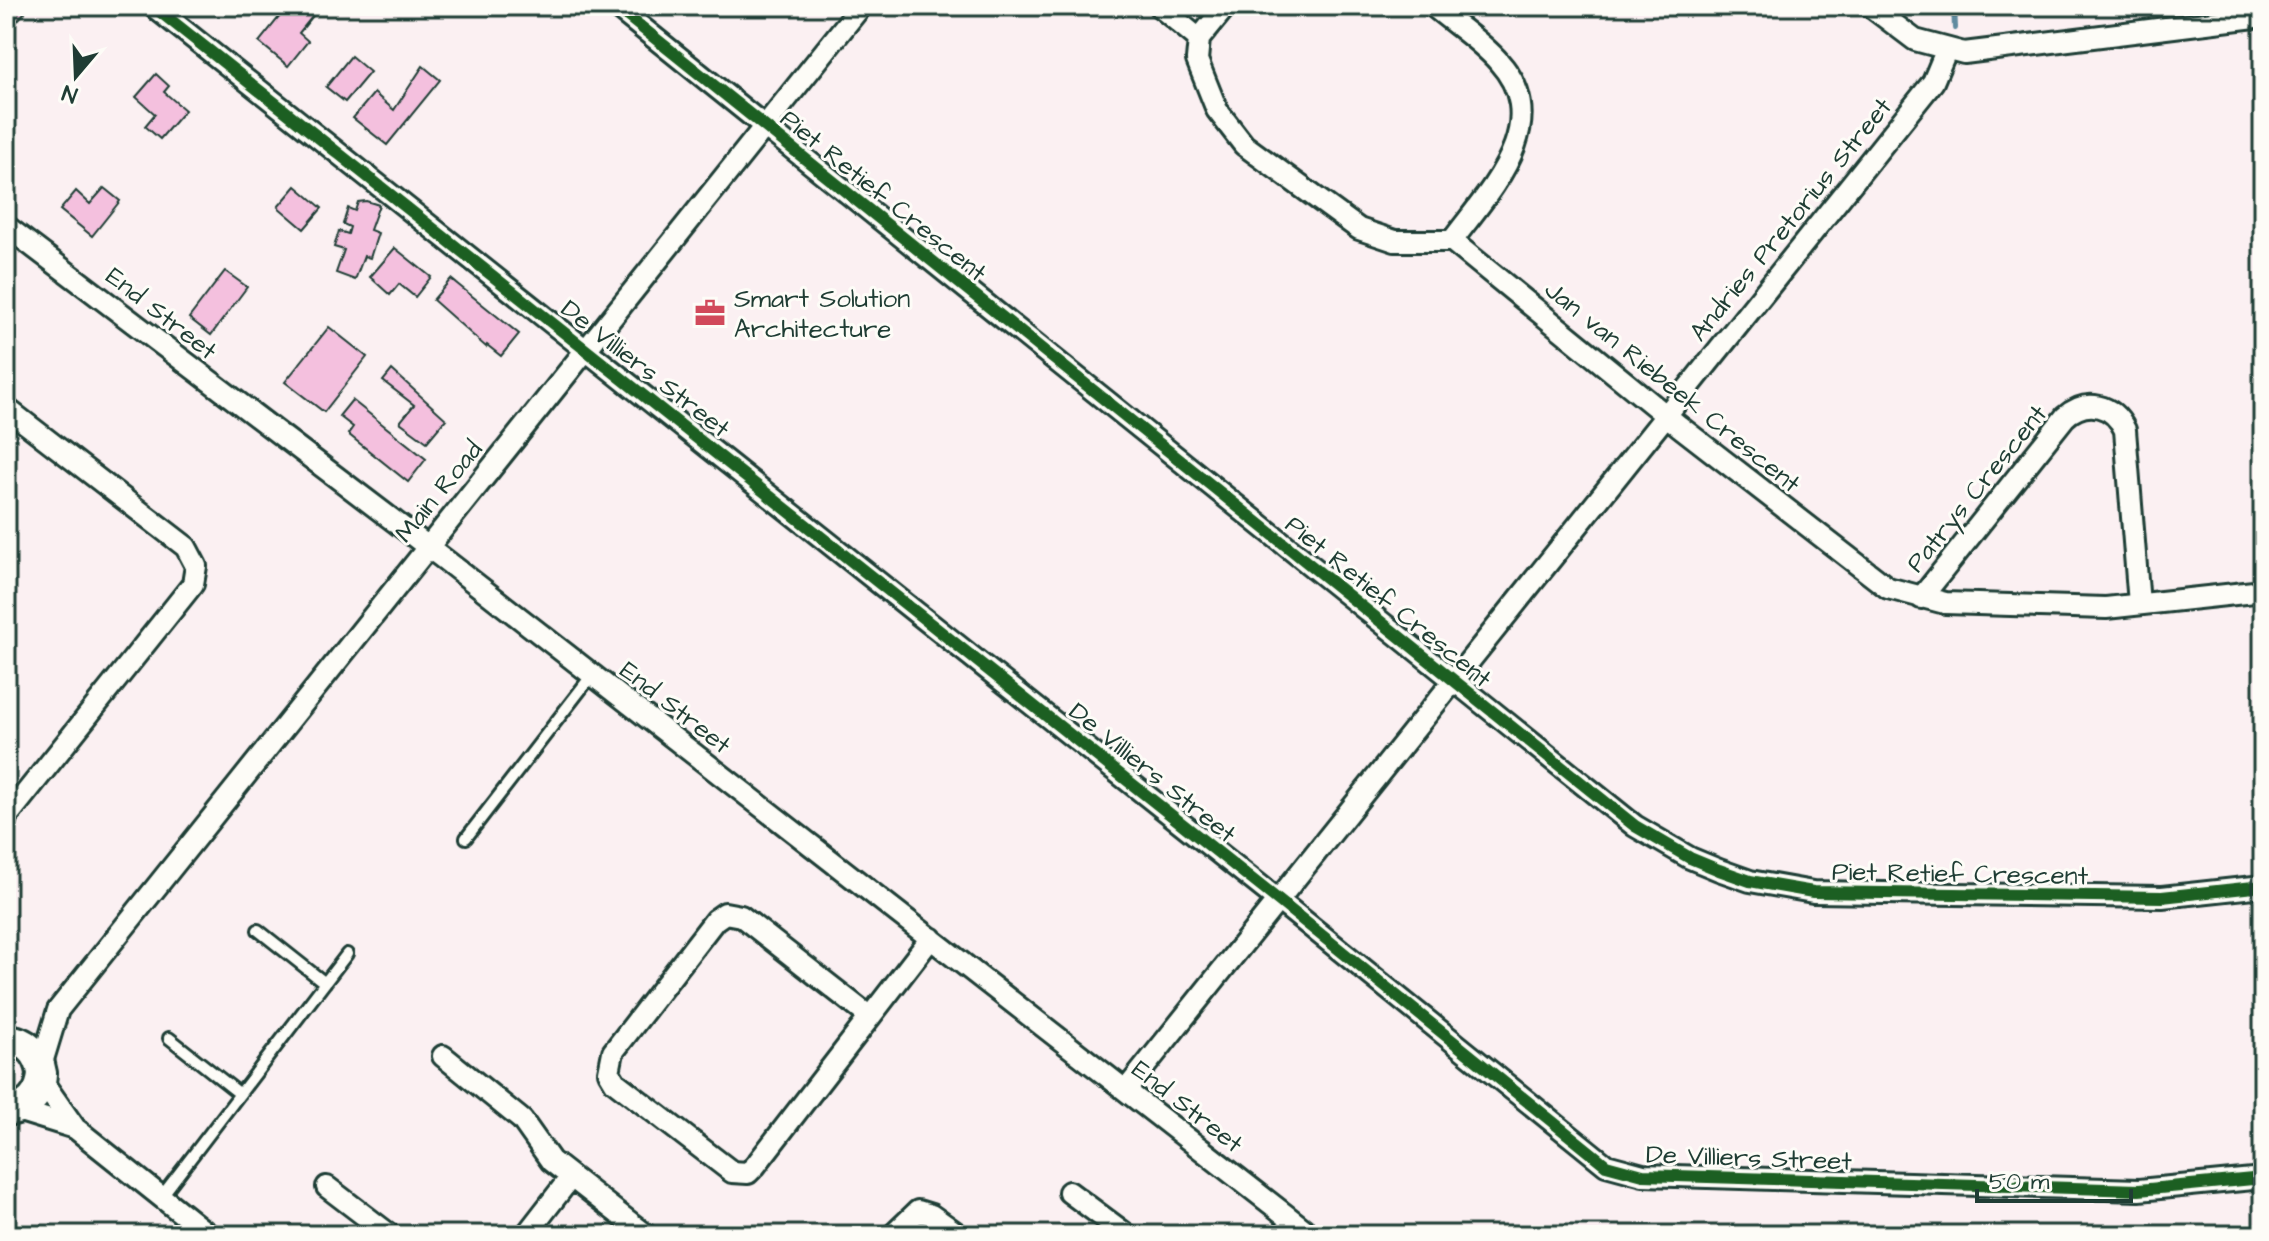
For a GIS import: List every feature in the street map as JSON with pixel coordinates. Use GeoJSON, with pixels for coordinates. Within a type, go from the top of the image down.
{"type":"FeatureCollection","features":[{"type":"Feature","properties":{"kind":"street","name":"De Villiers Street"},"geometry":{"type":"LineString","coordinates":[[153,6],[1278,900],[1595,1159],[1630,1174],[2139,1190],[2263,1178]]}},
{"type":"Feature","properties":{"kind":"street","name":"Piet Retief Crescent"},"geometry":{"type":"LineString","coordinates":[[615,6],[1635,826],[1690,858],[1750,881],[1813,892],[1874,895],[2162,897],[2263,886]]}},
{"type":"Feature","properties":{"kind":"street","name":"Main Road"},"geometry":{"type":"LineString","coordinates":[[9,1039],[58,1010],[861,6]]}},
{"type":"Feature","properties":{"kind":"street"},"geometry":{"type":"LineString","coordinates":[[1159,6],[1199,39]]}},
{"type":"Feature","properties":{"kind":"street"},"geometry":{"type":"LineString","coordinates":[[1226,6],[1199,39],[1199,71],[1217,110],[1244,145],[1359,229],[1405,242],[1452,241],[1507,166],[1518,142],[1521,116],[1515,88],[1499,61],[1433,6]]}},
{"type":"Feature","properties":{"kind":"street"},"geometry":{"type":"LineString","coordinates":[[1870,6],[1915,40],[1946,51],[1983,52],[2263,16]]}},
{"type":"Feature","properties":{"kind":"street","name":"Andries Pretorius Street"},"geometry":{"type":"LineString","coordinates":[[1126,1090],[1933,82],[1946,51]]}},
{"type":"Feature","properties":{"kind":"street","name":"End Street"},"geometry":{"type":"LineString","coordinates":[[6,226],[427,547],[1126,1090],[1286,1228],[1311,1235]]}},
{"type":"Feature","properties":{"kind":"street","name":"Jan van Riebeek Crescent"},"geometry":{"type":"LineString","coordinates":[[1452,241],[1874,580],[1921,598],[2016,606],[2106,608],[2263,591]]}},
{"type":"Feature","properties":{"kind":"street","name":"Patrys Crescent"},"geometry":{"type":"LineString","coordinates":[[1921,598],[2065,417],[2090,405],[2108,409],[2125,430],[2139,604]]}},
{"type":"Feature","properties":{"kind":"street"},"geometry":{"type":"LineString","coordinates":[[6,408],[186,547],[196,566],[193,584],[6,818]]}},
{"type":"Feature","properties":{"kind":"street"},"geometry":{"type":"LineString","coordinates":[[870,1017],[741,916],[725,913],[715,920],[613,1052],[609,1072],[615,1082],[728,1169],[743,1174],[755,1166],[931,938]]}},
{"type":"Feature","properties":{"kind":"street","name":"Main Road"},"geometry":{"type":"LineString","coordinates":[[42,1073],[58,1010]]}},
{"type":"Feature","properties":{"kind":"street"},"geometry":{"type":"LineString","coordinates":[[9,1039],[33,1051],[42,1073],[75,1128],[209,1235]]}},
{"type":"Feature","properties":{"kind":"street"},"geometry":{"type":"LineString","coordinates":[[443,1056],[522,1120],[551,1161],[646,1235]]}},
{"type":"Feature","properties":{"kind":"street"},"geometry":{"type":"LineString","coordinates":[[12,1111],[34,1099],[42,1073]]}},
{"type":"Feature","properties":{"kind":"street"},"geometry":{"type":"LineString","coordinates":[[12,1111],[75,1128]]}},
{"type":"Feature","properties":{"kind":"street"},"geometry":{"type":"LineString","coordinates":[[526,1235],[571,1177]]}},
{"type":"Feature","properties":{"kind":"street"},"geometry":{"type":"LineString","coordinates":[[327,1187],[390,1235]]}},
{"type":"Feature","properties":{"kind":"street"},"geometry":{"type":"LineString","coordinates":[[1069,1192],[1127,1235]]}},
{"type":"Feature","properties":{"kind":"street"},"geometry":{"type":"LineString","coordinates":[[893,1235],[918,1211],[931,1215],[959,1235]]}},
{"type":"Feature","properties":{"kind":"lane"},"geometry":{"type":"LineString","coordinates":[[466,838],[592,675]]}},
{"type":"Feature","properties":{"kind":"lane"},"geometry":{"type":"LineString","coordinates":[[258,930],[325,983]]}},
{"type":"Feature","properties":{"kind":"lane"},"geometry":{"type":"LineString","coordinates":[[161,1197],[347,954]]}},
{"type":"Feature","properties":{"kind":"lane"},"geometry":{"type":"LineString","coordinates":[[169,1038],[240,1094]]}},
{"type":"Feature","properties":{"kind":"building"},"geometry":{"type":"Polygon","coordinates":[[[6,6],[17,6],[25,12],[14,25],[6,19],[6,6]]]}},
{"type":"Feature","properties":{"kind":"building"},"geometry":{"type":"Polygon","coordinates":[[[288,6],[321,6],[299,33],[308,41],[288,66],[259,42],[288,6]]]}},
{"type":"Feature","properties":{"kind":"building"},"geometry":{"type":"Polygon","coordinates":[[[351,56],[370,72],[345,102],[326,87],[351,56]]]}},
{"type":"Feature","properties":{"kind":"building"},"geometry":{"type":"Polygon","coordinates":[[[423,66],[440,80],[387,145],[353,118],[374,93],[394,110],[423,66]]]}},
{"type":"Feature","properties":{"kind":"building"},"geometry":{"type":"Polygon","coordinates":[[[156,74],[169,86],[164,92],[185,110],[160,139],[145,126],[155,114],[136,97],[156,74]]]}},
{"type":"Feature","properties":{"kind":"building"},"geometry":{"type":"Polygon","coordinates":[[[296,186],[322,208],[304,229],[278,207],[296,186]]]}},
{"type":"Feature","properties":{"kind":"building"},"geometry":{"type":"Polygon","coordinates":[[[104,188],[120,201],[92,236],[60,210],[76,191],[90,204],[104,188]]]}},
{"type":"Feature","properties":{"kind":"building"},"geometry":{"type":"Polygon","coordinates":[[[358,202],[379,205],[370,230],[378,233],[370,258],[364,256],[355,280],[336,273],[344,250],[334,247],[339,231],[348,234],[350,227],[343,224],[348,208],[355,211],[358,202]]]}},
{"type":"Feature","properties":{"kind":"building"},"geometry":{"type":"Polygon","coordinates":[[[395,248],[431,277],[415,297],[399,284],[390,295],[370,277],[395,248]]]}},
{"type":"Feature","properties":{"kind":"building"},"geometry":{"type":"Polygon","coordinates":[[[225,271],[247,287],[211,335],[189,318],[225,271]]]}},
{"type":"Feature","properties":{"kind":"building"},"geometry":{"type":"Polygon","coordinates":[[[451,279],[519,334],[501,356],[486,347],[433,300],[451,279]]]}},
{"type":"Feature","properties":{"kind":"building"},"geometry":{"type":"Polygon","coordinates":[[[329,327],[367,357],[324,412],[285,382],[329,327]]]}},
{"type":"Feature","properties":{"kind":"building"},"geometry":{"type":"Polygon","coordinates":[[[392,370],[446,419],[427,442],[400,422],[414,405],[383,381],[392,370]]]}},
{"type":"Feature","properties":{"kind":"building"},"geometry":{"type":"Polygon","coordinates":[[[352,400],[426,459],[408,482],[348,434],[353,427],[339,416],[352,400]]]}},
{"type":"Feature","properties":{"kind":"waterway"},"geometry":{"type":"LineString","coordinates":[[1954,6],[1955,28]]}},
{"type":"Feature","properties":{"kind":"cycle path"},"geometry":{"type":"LineString","coordinates":[[153,6],[1278,900],[1606,1165],[1643,1175],[2139,1190],[2263,1178]]}},
{"type":"Feature","properties":{"kind":"cycle path"},"geometry":{"type":"LineString","coordinates":[[615,6],[1635,826],[1690,858],[1750,881],[1813,892],[2162,897],[2263,886]]}},
{"type":"Feature","properties":{"kind":"place","name":"Smart Solution Architecture"},"geometry":{"type":"Point","coordinates":[710,313]}}]}
